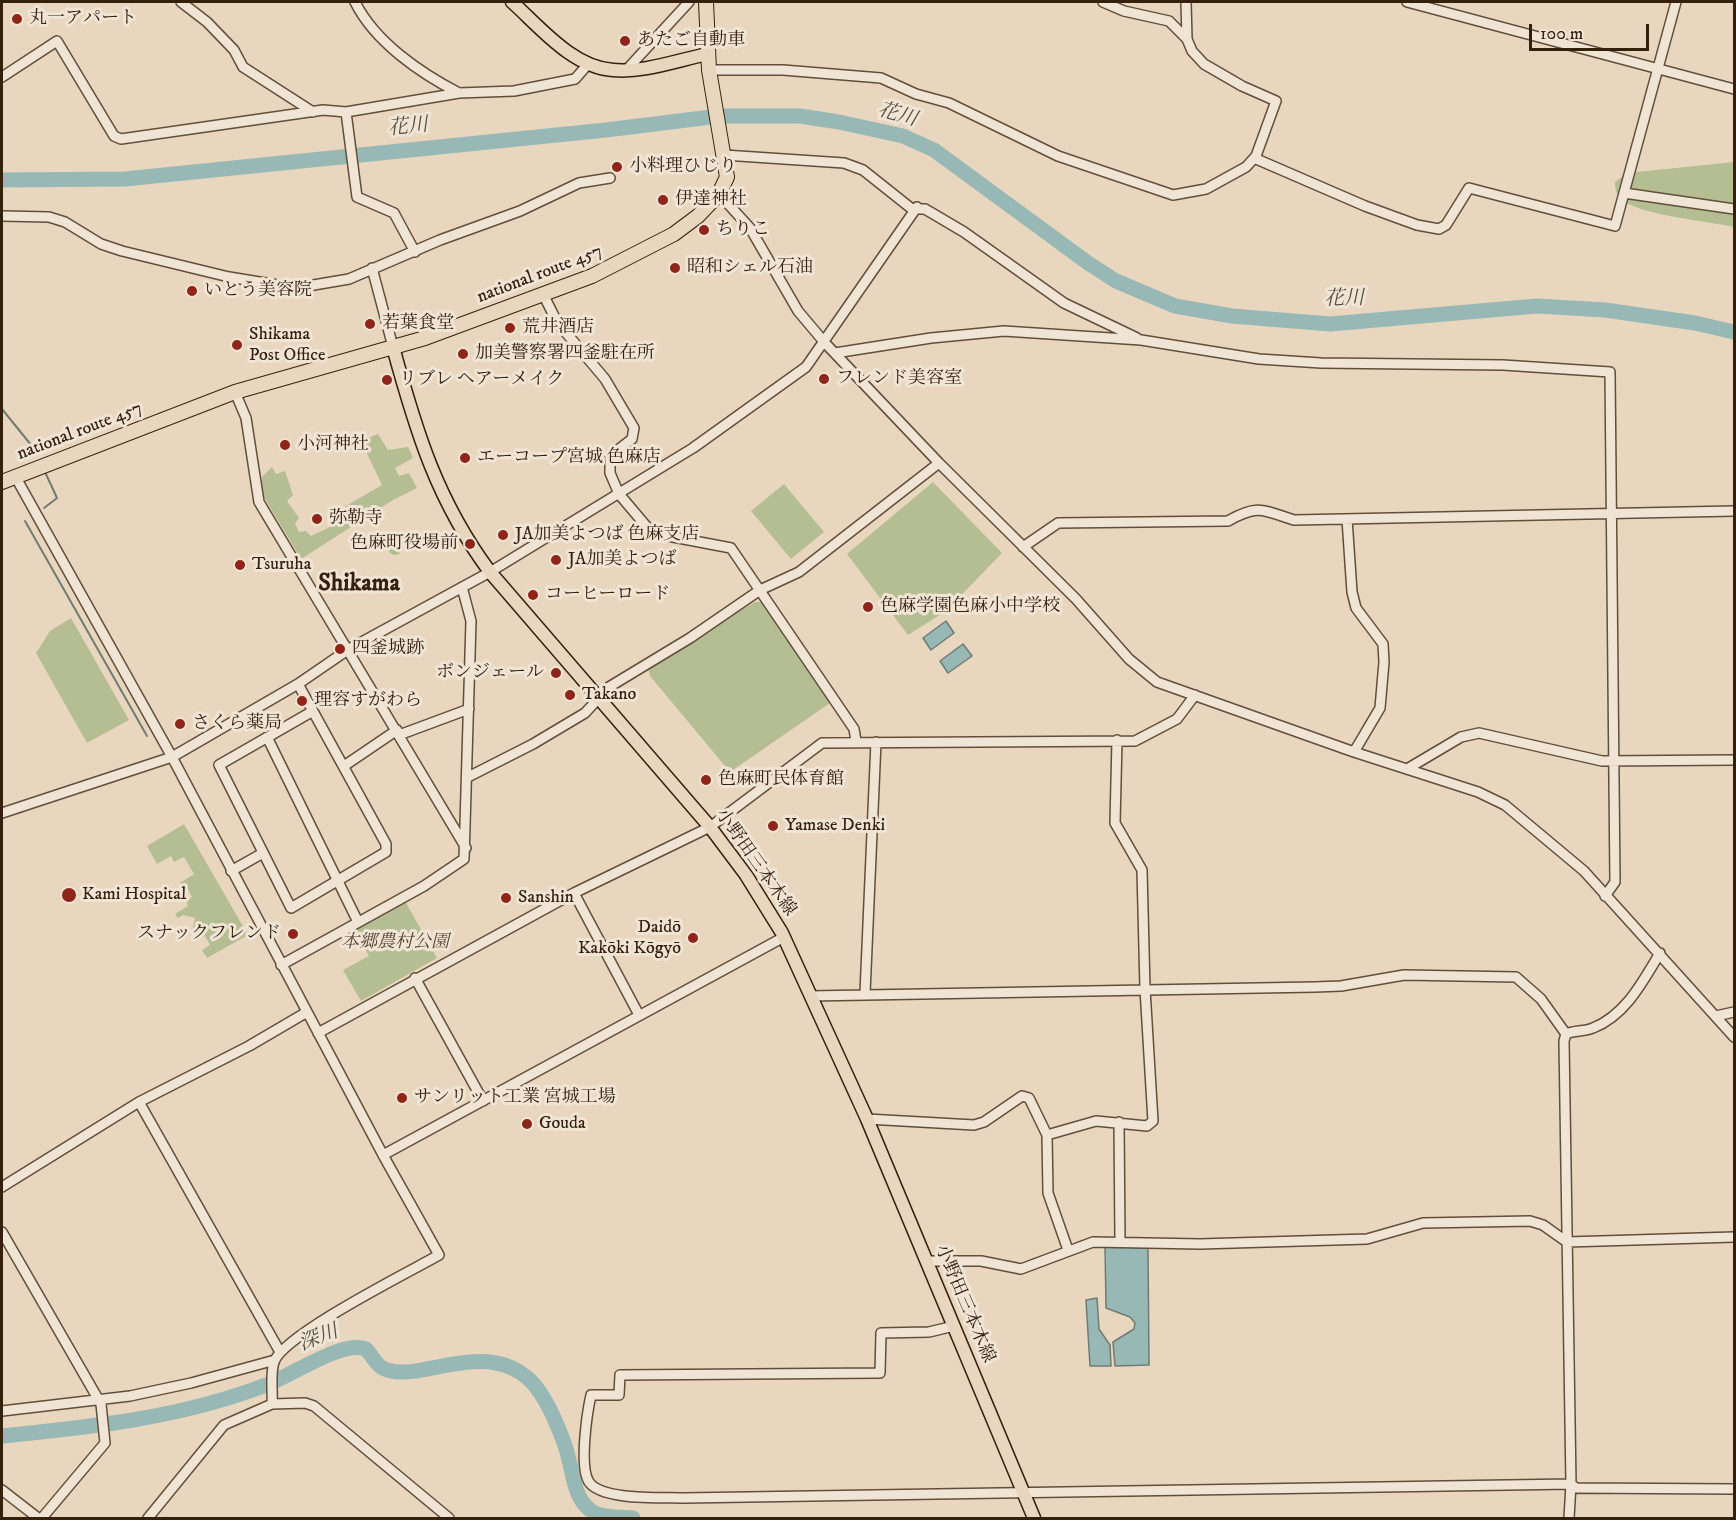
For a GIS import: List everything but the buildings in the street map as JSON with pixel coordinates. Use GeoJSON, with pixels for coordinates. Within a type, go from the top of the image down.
{"type":"FeatureCollection","features":[{"type":"Feature","properties":{"kind":"highway"},"geometry":{"type":"LineString","coordinates":[[706,2],[709,70],[727,177],[719,194]]}},
{"type":"Feature","properties":{"kind":"highway","name":"national route 457"},"geometry":{"type":"LineString","coordinates":[[8,479],[235,392],[425,338],[543,294],[635,256],[674,234],[698,216],[719,194]]}},
{"type":"Feature","properties":{"kind":"main road"},"geometry":{"type":"LineString","coordinates":[[512,2],[558,43],[589,63],[610,70],[629,70],[708,54]]}},
{"type":"Feature","properties":{"kind":"main road","name":"小野田三本木線"},"geometry":{"type":"LineString","coordinates":[[393,347],[416,432],[442,493],[465,538],[490,572],[710,827],[746,875],[784,937],[867,1119],[1034,1518]]}},
{"type":"Feature","properties":{"kind":"street"},"geometry":{"type":"LineString","coordinates":[[181,2],[207,22],[234,50],[243,67],[313,112]]}},
{"type":"Feature","properties":{"kind":"street"},"geometry":{"type":"LineString","coordinates":[[355,2],[374,28],[394,48],[428,75],[459,93]]}},
{"type":"Feature","properties":{"kind":"street"},"geometry":{"type":"LineString","coordinates":[[629,70],[630,66],[689,2]]}},
{"type":"Feature","properties":{"kind":"street"},"geometry":{"type":"LineString","coordinates":[[1103,2],[1124,11],[1169,21],[1187,39]]}},
{"type":"Feature","properties":{"kind":"street"},"geometry":{"type":"LineString","coordinates":[[709,70],[783,70],[881,78],[916,94],[949,103],[1058,156],[1173,195],[1206,189],[1237,173],[1254,158],[1276,101],[1242,86],[1204,64],[1192,51],[1187,39],[1186,2]]}},
{"type":"Feature","properties":{"kind":"street"},"geometry":{"type":"LineString","coordinates":[[1407,2],[1734,89]]}},
{"type":"Feature","properties":{"kind":"street"},"geometry":{"type":"LineString","coordinates":[[1254,158],[1365,206],[1417,225],[1439,229],[1446,225],[1469,188],[1615,226],[1676,2]]}},
{"type":"Feature","properties":{"kind":"street"},"geometry":{"type":"LineString","coordinates":[[2,77],[57,41],[114,136],[121,139],[313,112],[347,115],[459,93],[492,94],[575,79],[589,63]]}},
{"type":"Feature","properties":{"kind":"street"},"geometry":{"type":"LineString","coordinates":[[347,115],[359,201],[394,213],[415,252]]}},
{"type":"Feature","properties":{"kind":"street"},"geometry":{"type":"LineString","coordinates":[[724,155],[844,163],[863,170],[912,209],[917,207],[925,209],[964,232],[1064,303],[1141,340]]}},
{"type":"Feature","properties":{"kind":"street"},"geometry":{"type":"LineString","coordinates":[[2,216],[49,216],[65,222],[101,244],[122,251],[229,278],[296,288],[349,279],[520,211],[579,183],[610,178]]}},
{"type":"Feature","properties":{"kind":"street"},"geometry":{"type":"LineString","coordinates":[[1624,193],[1734,209]]}},
{"type":"Feature","properties":{"kind":"street"},"geometry":{"type":"LineString","coordinates":[[719,194],[750,228],[798,311],[825,343],[939,463],[1076,598],[1129,659],[1157,682],[1353,752],[1478,792],[1505,805],[1584,871],[1734,1037]]}},
{"type":"Feature","properties":{"kind":"street"},"geometry":{"type":"LineString","coordinates":[[2,813],[172,757],[298,684],[349,649],[490,572],[693,448],[798,375],[825,343],[917,207]]}},
{"type":"Feature","properties":{"kind":"street"},"geometry":{"type":"LineString","coordinates":[[372,268],[393,347]]}},
{"type":"Feature","properties":{"kind":"street"},"geometry":{"type":"LineString","coordinates":[[543,294],[557,322],[604,379],[630,419],[634,436],[611,453],[609,459],[610,473],[619,494],[652,533],[731,548],[854,729],[856,741]]}},
{"type":"Feature","properties":{"kind":"street"},"geometry":{"type":"LineString","coordinates":[[835,353],[932,338],[1004,331],[1141,340],[1259,359],[1322,363],[1515,366],[1610,372],[1616,882],[1605,896]]}},
{"type":"Feature","properties":{"kind":"street"},"geometry":{"type":"LineString","coordinates":[[235,392],[246,418],[259,502],[466,848]]}},
{"type":"Feature","properties":{"kind":"street"},"geometry":{"type":"LineString","coordinates":[[468,777],[585,713],[609,687],[690,638],[760,590],[799,572],[939,463]]}},
{"type":"Feature","properties":{"kind":"street"},"geometry":{"type":"LineString","coordinates":[[2,1411],[100,1403],[191,1383],[276,1358],[305,1332],[439,1255],[281,965],[172,757],[8,479]]}},
{"type":"Feature","properties":{"kind":"street"},"geometry":{"type":"LineString","coordinates":[[1023,548],[1058,523],[1228,521],[1248,510],[1261,510],[1294,520],[1734,511]]}},
{"type":"Feature","properties":{"kind":"street"},"geometry":{"type":"LineString","coordinates":[[1347,519],[1352,592],[1356,608],[1383,644],[1384,662],[1380,708],[1353,752]]}},
{"type":"Feature","properties":{"kind":"street"},"geometry":{"type":"LineString","coordinates":[[281,965],[424,886],[464,859],[471,621],[462,587]]}},
{"type":"Feature","properties":{"kind":"street"},"geometry":{"type":"LineString","coordinates":[[298,684],[344,766],[386,844],[386,852],[291,908],[219,765],[313,711]]}},
{"type":"Feature","properties":{"kind":"street"},"geometry":{"type":"LineString","coordinates":[[318,1033],[574,892],[710,827],[822,743],[1140,740],[1171,724],[1182,714],[1195,695]]}},
{"type":"Feature","properties":{"kind":"street"},"geometry":{"type":"LineString","coordinates":[[344,766],[398,732],[469,709]]}},
{"type":"Feature","properties":{"kind":"street"},"geometry":{"type":"LineString","coordinates":[[1407,769],[1461,736],[1479,733],[1614,762],[1734,760]]}},
{"type":"Feature","properties":{"kind":"street"},"geometry":{"type":"LineString","coordinates":[[267,737],[358,922]]}},
{"type":"Feature","properties":{"kind":"street"},"geometry":{"type":"LineString","coordinates":[[1047,1135],[1096,1120],[1147,1126],[1153,1121],[1145,989],[1142,870],[1115,823],[1117,740]]}},
{"type":"Feature","properties":{"kind":"street"},"geometry":{"type":"LineString","coordinates":[[865,993],[876,742]]}},
{"type":"Feature","properties":{"kind":"street"},"geometry":{"type":"LineString","coordinates":[[231,871],[264,853]]}},
{"type":"Feature","properties":{"kind":"street"},"geometry":{"type":"LineString","coordinates":[[574,892],[639,1015]]}},
{"type":"Feature","properties":{"kind":"street"},"geometry":{"type":"LineString","coordinates":[[383,1155],[784,937]]}},
{"type":"Feature","properties":{"kind":"street"},"geometry":{"type":"LineString","coordinates":[[1566,1034],[1595,1027],[1617,1013],[1642,983],[1660,953]]}},
{"type":"Feature","properties":{"kind":"street"},"geometry":{"type":"LineString","coordinates":[[810,996],[865,993],[1341,986],[1404,975],[1510,975],[1535,992],[1566,1034]]}},
{"type":"Feature","properties":{"kind":"street"},"geometry":{"type":"LineString","coordinates":[[415,978],[483,1101]]}},
{"type":"Feature","properties":{"kind":"street"},"geometry":{"type":"LineString","coordinates":[[2,1187],[139,1102],[249,1046],[307,1012]]}},
{"type":"Feature","properties":{"kind":"street"},"geometry":{"type":"LineString","coordinates":[[1716,1016],[1734,1012]]}},
{"type":"Feature","properties":{"kind":"street"},"geometry":{"type":"LineString","coordinates":[[1566,1034],[1563,1041],[1571,1484],[1569,1518]]}},
{"type":"Feature","properties":{"kind":"street"},"geometry":{"type":"LineString","coordinates":[[867,1119],[974,1125],[984,1122],[1022,1096],[1029,1098],[1047,1135],[1048,1193],[1068,1250]]}},
{"type":"Feature","properties":{"kind":"street"},"geometry":{"type":"LineString","coordinates":[[139,1102],[276,1358],[272,1404]]}},
{"type":"Feature","properties":{"kind":"street"},"geometry":{"type":"LineString","coordinates":[[1119,1122],[1119,1241]]}},
{"type":"Feature","properties":{"kind":"street"},"geometry":{"type":"LineString","coordinates":[[926,1261],[981,1261],[1021,1269],[1082,1244],[1119,1241],[1200,1244],[1367,1239],[1423,1223],[1520,1220],[1543,1225],[1567,1242],[1734,1237]]}},
{"type":"Feature","properties":{"kind":"street"},"geometry":{"type":"LineString","coordinates":[[2,1232],[100,1403],[104,1440],[40,1518],[2,1490]]}},
{"type":"Feature","properties":{"kind":"street"},"geometry":{"type":"LineString","coordinates":[[954,1326],[929,1332],[881,1333],[880,1373],[620,1375],[619,1395],[591,1395],[585,1460],[588,1481],[594,1487],[612,1494],[684,1498],[1571,1484],[1576,1488],[1734,1489]]}},
{"type":"Feature","properties":{"kind":"street"},"geometry":{"type":"LineString","coordinates":[[148,1518],[221,1427],[272,1404],[305,1403],[314,1406],[449,1518]]}},
{"type":"Feature","properties":{"kind":"green space"},"geometry":{"type":"Polygon","coordinates":[[[1734,162],[1734,227],[1648,211],[1625,202],[1616,191],[1615,182],[1627,173],[1734,162]]]}},
{"type":"Feature","properties":{"kind":"green space"},"geometry":{"type":"Polygon","coordinates":[[[378,434],[388,450],[408,447],[413,458],[395,468],[399,476],[409,473],[417,488],[393,500],[301,559],[262,494],[262,477],[272,467],[276,474],[285,471],[293,495],[287,501],[299,518],[295,523],[299,532],[306,531],[311,536],[332,526],[331,517],[334,515],[340,524],[343,521],[339,510],[382,485],[361,441],[378,434]]]}},
{"type":"Feature","properties":{"kind":"green space"},"geometry":{"type":"Polygon","coordinates":[[[933,482],[1002,553],[946,611],[908,635],[847,554],[933,482]]]}},
{"type":"Feature","properties":{"kind":"green space"},"geometry":{"type":"Polygon","coordinates":[[[784,484],[824,532],[791,559],[751,511],[784,484]]]}},
{"type":"Feature","properties":{"kind":"green space"},"geometry":{"type":"Polygon","coordinates":[[[392,541],[398,541],[402,548],[398,555],[392,555],[388,551],[388,545],[392,541]]]}},
{"type":"Feature","properties":{"kind":"green space"},"geometry":{"type":"Polygon","coordinates":[[[755,602],[762,602],[830,703],[730,772],[650,676],[648,666],[755,602]]]}},
{"type":"Feature","properties":{"kind":"green space"},"geometry":{"type":"Polygon","coordinates":[[[71,618],[129,720],[87,743],[36,653],[50,631],[71,618]]]}},
{"type":"Feature","properties":{"kind":"green space"},"geometry":{"type":"Polygon","coordinates":[[[184,824],[248,935],[207,958],[202,950],[210,945],[205,936],[199,939],[193,928],[195,918],[183,915],[178,918],[175,914],[188,906],[186,901],[192,897],[185,884],[181,886],[180,883],[194,874],[184,857],[174,862],[171,856],[157,864],[147,846],[184,824]]]}},
{"type":"Feature","properties":{"kind":"green space","name":"本郷農村公園"},"geometry":{"type":"Polygon","coordinates":[[[405,901],[437,958],[361,1001],[343,970],[369,956],[354,930],[405,901]]]}},
{"type":"Feature","properties":{"kind":"water"},"geometry":{"type":"Polygon","coordinates":[[[946,621],[954,633],[931,650],[923,638],[946,621]]]}},
{"type":"Feature","properties":{"kind":"water"},"geometry":{"type":"Polygon","coordinates":[[[963,644],[972,656],[948,673],[940,661],[963,644]]]}},
{"type":"Feature","properties":{"kind":"water"},"geometry":{"type":"Polygon","coordinates":[[[1105,1246],[1148,1248],[1149,1365],[1115,1366],[1113,1342],[1134,1329],[1135,1323],[1130,1317],[1106,1308],[1105,1246]]]}},
{"type":"Feature","properties":{"kind":"water"},"geometry":{"type":"Polygon","coordinates":[[[1097,1298],[1099,1329],[1110,1345],[1111,1366],[1090,1366],[1086,1300],[1097,1298]]]}},
{"type":"Feature","properties":{"kind":"waterway","name":"花川"},"geometry":{"type":"LineString","coordinates":[[2,180],[125,179],[606,130],[719,116],[800,116],[903,136],[934,150],[1088,263],[1116,281],[1175,306],[1232,316],[1330,324],[1537,306],[1605,310],[1695,323],[1734,332]]}},
{"type":"Feature","properties":{"kind":"waterway"},"geometry":{"type":"LineString","coordinates":[[2,409],[36,451]]}},
{"type":"Feature","properties":{"kind":"waterway"},"geometry":{"type":"LineString","coordinates":[[44,508],[57,498],[45,472]]}},
{"type":"Feature","properties":{"kind":"waterway"},"geometry":{"type":"LineString","coordinates":[[25,521],[147,736]]}},
{"type":"Feature","properties":{"kind":"waterway","name":"深川"},"geometry":{"type":"LineString","coordinates":[[2,1436],[136,1420],[201,1406],[266,1385],[330,1354],[356,1348],[366,1349],[381,1367],[394,1372],[410,1372],[467,1362],[487,1362],[507,1366],[525,1376],[540,1392],[559,1429],[579,1496],[587,1507],[602,1515],[633,1518]]}},
{"type":"Feature","properties":{"kind":"place","name":"丸一アパート"},"geometry":{"type":"Point","coordinates":[17,19]}},
{"type":"Feature","properties":{"kind":"place","name":"あたご自動車"},"geometry":{"type":"Point","coordinates":[625,41]}},
{"type":"Feature","properties":{"kind":"place","name":"小料理ひじり"},"geometry":{"type":"Point","coordinates":[617,167]}},
{"type":"Feature","properties":{"kind":"place","name":"伊達神社"},"geometry":{"type":"Point","coordinates":[663,200]}},
{"type":"Feature","properties":{"kind":"place","name":"ちりこ"},"geometry":{"type":"Point","coordinates":[704,230]}},
{"type":"Feature","properties":{"kind":"place","name":"昭和シェル石油"},"geometry":{"type":"Point","coordinates":[675,268]}},
{"type":"Feature","properties":{"kind":"place","name":"いとう美容院"},"geometry":{"type":"Point","coordinates":[192,291]}},
{"type":"Feature","properties":{"kind":"place","name":"若葉食堂"},"geometry":{"type":"Point","coordinates":[370,324]}},
{"type":"Feature","properties":{"kind":"place","name":"荒井酒店"},"geometry":{"type":"Point","coordinates":[510,328]}},
{"type":"Feature","properties":{"kind":"place","name":"Shikama Post Office"},"geometry":{"type":"Point","coordinates":[237,345]}},
{"type":"Feature","properties":{"kind":"place","name":"加美警察署四釜駐在所"},"geometry":{"type":"Point","coordinates":[463,354]}},
{"type":"Feature","properties":{"kind":"place","name":"フレンド美容室"},"geometry":{"type":"Point","coordinates":[824,379]}},
{"type":"Feature","properties":{"kind":"place","name":"リブレ ヘアーメイク"},"geometry":{"type":"Point","coordinates":[387,380]}},
{"type":"Feature","properties":{"kind":"place","name":"小河神社"},"geometry":{"type":"Point","coordinates":[285,445]}},
{"type":"Feature","properties":{"kind":"place","name":"エーコープ宮城 色麻店"},"geometry":{"type":"Point","coordinates":[465,458]}},
{"type":"Feature","properties":{"kind":"place","name":"弥勒寺"},"geometry":{"type":"Point","coordinates":[317,519]}},
{"type":"Feature","properties":{"kind":"place","name":"JA加美よつば 色麻支店"},"geometry":{"type":"Point","coordinates":[503,535]}},
{"type":"Feature","properties":{"kind":"place","name":"色麻町役場前"},"geometry":{"type":"Point","coordinates":[470,544]}},
{"type":"Feature","properties":{"kind":"place","name":"JA加美よつば"},"geometry":{"type":"Point","coordinates":[556,560]}},
{"type":"Feature","properties":{"kind":"place","name":"Tsuruha"},"geometry":{"type":"Point","coordinates":[240,565]}},
{"type":"Feature","properties":{"kind":"place","name":"コーヒーロード"},"geometry":{"type":"Point","coordinates":[533,595]}},
{"type":"Feature","properties":{"kind":"place","name":"色麻学園色麻小中学校"},"geometry":{"type":"Point","coordinates":[868,607]}},
{"type":"Feature","properties":{"kind":"place","name":"四釜城跡"},"geometry":{"type":"Point","coordinates":[340,649]}},
{"type":"Feature","properties":{"kind":"place","name":"ボンジェール"},"geometry":{"type":"Point","coordinates":[556,673]}},
{"type":"Feature","properties":{"kind":"place","name":"Takano"},"geometry":{"type":"Point","coordinates":[570,695]}},
{"type":"Feature","properties":{"kind":"place","name":"理容すがわら"},"geometry":{"type":"Point","coordinates":[302,701]}},
{"type":"Feature","properties":{"kind":"place","name":"さくら薬局"},"geometry":{"type":"Point","coordinates":[180,724]}},
{"type":"Feature","properties":{"kind":"place","name":"色麻町民体育館"},"geometry":{"type":"Point","coordinates":[706,780]}},
{"type":"Feature","properties":{"kind":"place","name":"Yamase Denki"},"geometry":{"type":"Point","coordinates":[773,826]}},
{"type":"Feature","properties":{"kind":"place","name":"Kami Hospital"},"geometry":{"type":"Point","coordinates":[69,895]}},
{"type":"Feature","properties":{"kind":"place","name":"Sanshin"},"geometry":{"type":"Point","coordinates":[506,898]}},
{"type":"Feature","properties":{"kind":"place","name":"スナックフレンド"},"geometry":{"type":"Point","coordinates":[293,934]}},
{"type":"Feature","properties":{"kind":"place","name":"Daidō Kakōki Kōgyō"},"geometry":{"type":"Point","coordinates":[693,938]}},
{"type":"Feature","properties":{"kind":"place","name":"サンリット工業 宮城工場"},"geometry":{"type":"Point","coordinates":[402,1098]}},
{"type":"Feature","properties":{"kind":"place","name":"Gouda"},"geometry":{"type":"Point","coordinates":[527,1124]}},
{"type":"Feature","properties":{"kind":"district","name":"Shikama"},"geometry":{"type":"Point","coordinates":[359,585]}}]}
